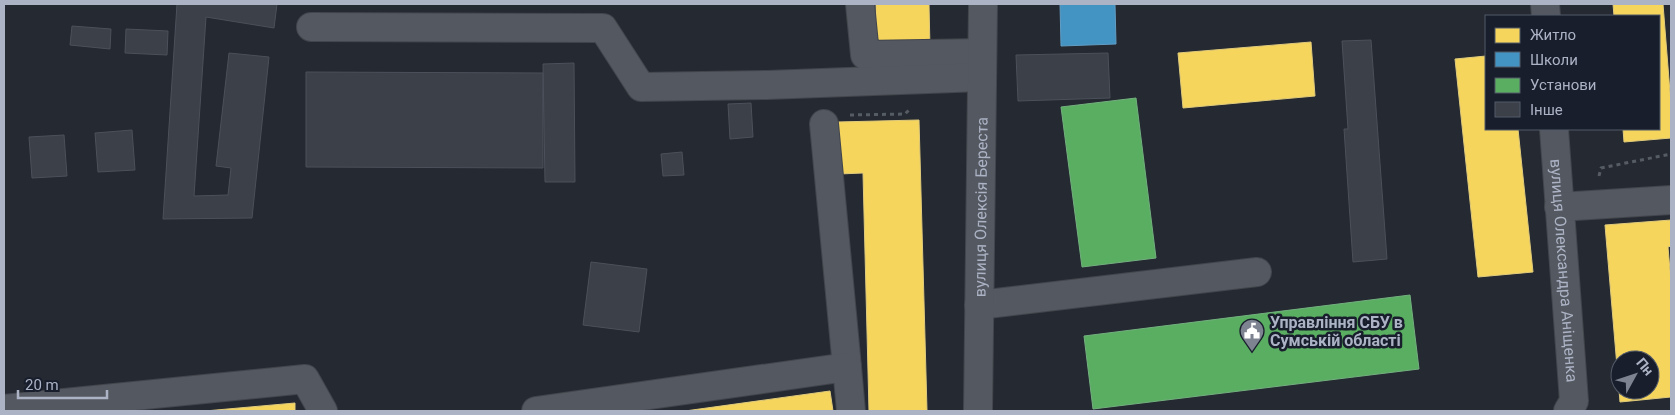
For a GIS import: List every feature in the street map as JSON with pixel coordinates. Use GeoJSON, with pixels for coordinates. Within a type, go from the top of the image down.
{"type":"FeatureCollection","features":[{"type":"Feature","properties":{"kind":"street"},"geometry":{"type":"LineString","coordinates":[[860,4],[865,55],[982,65]]}},
{"type":"Feature","properties":{"kind":"street","name":"вулиця Олексія Береста"},"geometry":{"type":"LineString","coordinates":[[978,411],[983,4]]}},
{"type":"Feature","properties":{"kind":"street"},"geometry":{"type":"LineString","coordinates":[[311,27],[603,28],[641,87],[767,85],[982,65]]}},
{"type":"Feature","properties":{"kind":"street"},"geometry":{"type":"LineString","coordinates":[[824,124],[851,411]]}},
{"type":"Feature","properties":{"kind":"street","name":"вулиця Олександра Аніщенка"},"geometry":{"type":"LineString","coordinates":[[1554,130],[1574,401],[1568,411]]}},
{"type":"Feature","properties":{"kind":"street"},"geometry":{"type":"LineString","coordinates":[[1559,207],[1671,200]]}},
{"type":"Feature","properties":{"kind":"street"},"geometry":{"type":"LineString","coordinates":[[979,305],[1257,272]]}},
{"type":"Feature","properties":{"kind":"street"},"geometry":{"type":"LineString","coordinates":[[536,411],[847,367]]}},
{"type":"Feature","properties":{"kind":"street"},"geometry":{"type":"LineString","coordinates":[[4,409],[305,379],[323,411]]}},
{"type":"Feature","properties":{"kind":"path"},"geometry":{"type":"LineString","coordinates":[[1592,205],[1601,168],[1671,154]]}},
{"type":"Feature","properties":{"kind":"building: Житло"},"geometry":{"type":"Polygon","coordinates":[[[876,4],[929,4],[930,49],[876,49],[876,4]]]}},
{"type":"Feature","properties":{"kind":"building: Житло"},"geometry":{"type":"Polygon","coordinates":[[[1613,4],[1663,4],[1671,105],[1671,138],[1624,142],[1623,130],[1660,130],[1660,15],[1614,15],[1613,4]]]}},
{"type":"Feature","properties":{"kind":"building: Житло"},"geometry":{"type":"Polygon","coordinates":[[[1311,42],[1315,96],[1183,108],[1178,53],[1311,42]]]}},
{"type":"Feature","properties":{"kind":"building: Житло"},"geometry":{"type":"Polygon","coordinates":[[[1485,56],[1485,130],[1518,130],[1533,272],[1478,277],[1455,59],[1485,56]]]}},
{"type":"Feature","properties":{"kind":"building: Житло"},"geometry":{"type":"Polygon","coordinates":[[[919,120],[927,411],[869,411],[863,173],[839,174],[837,122],[919,120]]]}},
{"type":"Feature","properties":{"kind":"building: Житло"},"geometry":{"type":"Polygon","coordinates":[[[1671,220],[1671,246],[1668,247],[1671,282],[1671,397],[1660,398],[1660,350],[1616,350],[1605,225],[1671,220]]]}},
{"type":"Feature","properties":{"kind":"building: Житло"},"geometry":{"type":"Polygon","coordinates":[[[830,391],[833,411],[685,411],[830,391]]]}},
{"type":"Feature","properties":{"kind":"building: Житло"},"geometry":{"type":"Polygon","coordinates":[[[1620,400],[1640,400],[1620,402],[1620,400]]]}},
{"type":"Feature","properties":{"kind":"building: Житло"},"geometry":{"type":"Polygon","coordinates":[[[295,403],[295,411],[205,411],[295,403]]]}},
{"type":"Feature","properties":{"kind":"building: Школи"},"geometry":{"type":"Polygon","coordinates":[[[1060,4],[1115,4],[1116,44],[1061,46],[1060,4]]]}},
{"type":"Feature","properties":{"kind":"building: Установи"},"geometry":{"type":"Polygon","coordinates":[[[1136,98],[1156,258],[1082,267],[1061,107],[1136,98]]]}},
{"type":"Feature","properties":{"kind":"building: Установи"},"geometry":{"type":"Polygon","coordinates":[[[1410,295],[1419,369],[1093,409],[1084,336],[1410,295]]]}},
{"type":"Feature","properties":{"kind":"building: Інше"},"geometry":{"type":"Polygon","coordinates":[[[177,4],[277,4],[274,28],[206,17],[194,196],[228,195],[231,168],[216,166],[229,53],[269,57],[252,218],[163,219],[177,4]]]}},
{"type":"Feature","properties":{"kind":"building: Інше"},"geometry":{"type":"Polygon","coordinates":[[[72,26],[111,29],[110,49],[70,45],[72,26]]]}},
{"type":"Feature","properties":{"kind":"building: Інше"},"geometry":{"type":"Polygon","coordinates":[[[126,29],[168,31],[167,55],[125,53],[126,29]]]}},
{"type":"Feature","properties":{"kind":"building: Інше"},"geometry":{"type":"Polygon","coordinates":[[[1371,40],[1387,259],[1353,262],[1344,129],[1348,129],[1342,41],[1371,40]]]}},
{"type":"Feature","properties":{"kind":"building: Інше"},"geometry":{"type":"Polygon","coordinates":[[[1108,53],[1110,98],[1018,101],[1016,55],[1108,53]]]}},
{"type":"Feature","properties":{"kind":"building: Інше"},"geometry":{"type":"Polygon","coordinates":[[[574,63],[575,182],[545,182],[543,64],[574,63]]]}},
{"type":"Feature","properties":{"kind":"building: Інше"},"geometry":{"type":"Polygon","coordinates":[[[306,72],[543,73],[543,168],[306,167],[306,72]]]}},
{"type":"Feature","properties":{"kind":"building: Інше"},"geometry":{"type":"Polygon","coordinates":[[[751,103],[753,137],[730,139],[728,104],[751,103]]]}},
{"type":"Feature","properties":{"kind":"building: Інше"},"geometry":{"type":"Polygon","coordinates":[[[132,130],[135,170],[98,172],[95,133],[132,130]]]}},
{"type":"Feature","properties":{"kind":"building: Інше"},"geometry":{"type":"Polygon","coordinates":[[[64,135],[67,176],[32,178],[29,137],[64,135]]]}},
{"type":"Feature","properties":{"kind":"building: Інше"},"geometry":{"type":"Polygon","coordinates":[[[682,152],[684,175],[663,176],[661,154],[682,152]]]}},
{"type":"Feature","properties":{"kind":"building: Інше"},"geometry":{"type":"Polygon","coordinates":[[[591,262],[647,269],[639,332],[583,325],[591,262]]]}},
{"type":"Feature","properties":{"kind":"place","name":"Управління СБУ в Сумській області"},"geometry":{"type":"Point","coordinates":[1252,352]}}]}
